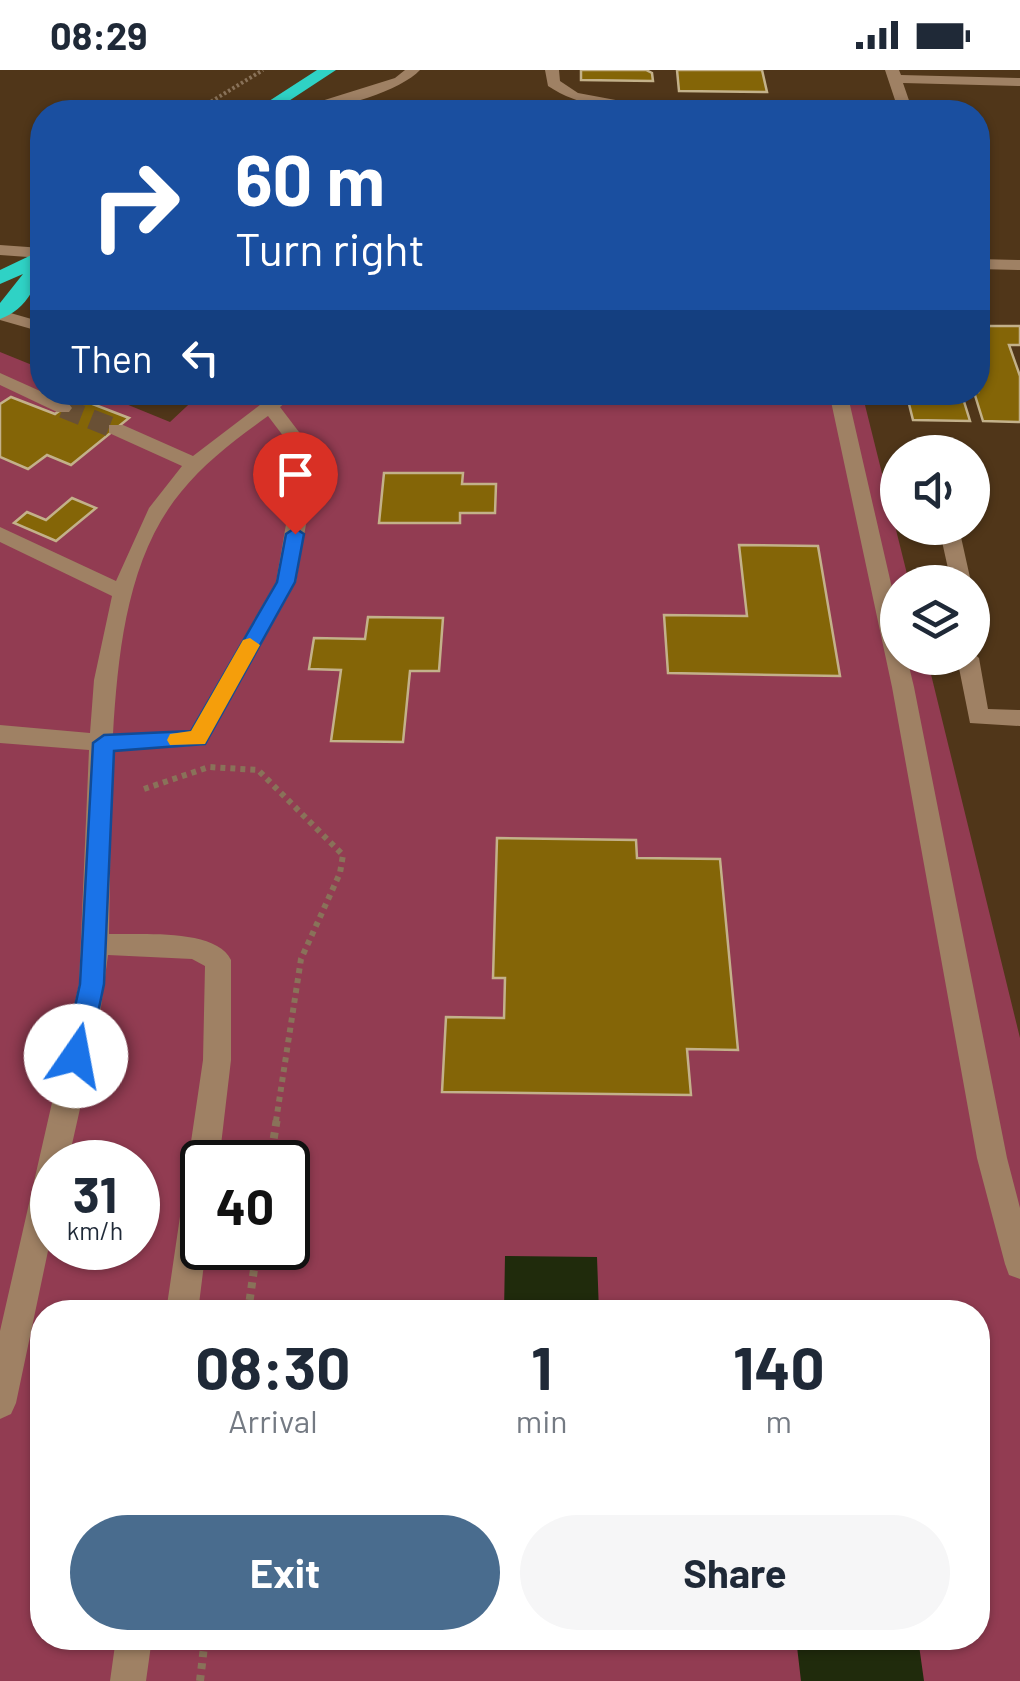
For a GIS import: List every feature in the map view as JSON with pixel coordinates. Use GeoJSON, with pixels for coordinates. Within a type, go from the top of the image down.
{"type":"FeatureCollection","features":[{"type":"Feature","properties":{"kind":"highway"},"geometry":{"type":"LineString","coordinates":[[280,100],[328,70]]}},
{"type":"Feature","properties":{"kind":"highway"},"geometry":{"type":"LineString","coordinates":[[0,278],[30,263]]}},
{"type":"Feature","properties":{"kind":"highway"},"geometry":{"type":"LineString","coordinates":[[0,314],[12,304],[30,276]]}},
{"type":"Feature","properties":{"kind":"street"},"geometry":{"type":"LineString","coordinates":[[340,100],[400,81],[414,70]]}},
{"type":"Feature","properties":{"kind":"street"},"geometry":{"type":"LineString","coordinates":[[552,70],[553,83],[574,97],[594,100]]}},
{"type":"Feature","properties":{"kind":"street"},"geometry":{"type":"LineString","coordinates":[[902,100],[893,75],[1020,82]]}},
{"type":"Feature","properties":{"kind":"street"},"geometry":{"type":"LineString","coordinates":[[0,250],[30,255]]}},
{"type":"Feature","properties":{"kind":"street"},"geometry":{"type":"LineString","coordinates":[[990,264],[1020,264]]}},
{"type":"Feature","properties":{"kind":"street"},"geometry":{"type":"LineString","coordinates":[[0,314],[30,323]]}},
{"type":"Feature","properties":{"kind":"street"},"geometry":{"type":"LineString","coordinates":[[0,378],[30,392]]}},
{"type":"Feature","properties":{"kind":"street"},"geometry":{"type":"LineString","coordinates":[[57,405],[63,408]]}},
{"type":"Feature","properties":{"kind":"street"},"geometry":{"type":"LineString","coordinates":[[841,405],[903,687],[992,1158],[1020,1264]]}},
{"type":"Feature","properties":{"kind":"street"},"geometry":{"type":"LineString","coordinates":[[0,734],[104,743],[197,739],[286,582],[303,484],[293,436],[270,406],[196,465],[160,506],[123,593],[108,648],[104,743],[92,984],[58,1140]]}},
{"type":"Feature","properties":{"kind":"street"},"geometry":{"type":"LineString","coordinates":[[116,429],[196,465]]}},
{"type":"Feature","properties":{"kind":"street"},"geometry":{"type":"LineString","coordinates":[[0,534],[123,593]]}},
{"type":"Feature","properties":{"kind":"street"},"geometry":{"type":"LineString","coordinates":[[971,675],[978,717],[1020,718]]}},
{"type":"Feature","properties":{"kind":"street"},"geometry":{"type":"LineString","coordinates":[[94,944],[195,948],[218,960],[217,1060],[207,1140]]}},
{"type":"Feature","properties":{"kind":"street"},"geometry":{"type":"LineString","coordinates":[[0,1403],[30,1268]]}},
{"type":"Feature","properties":{"kind":"street"},"geometry":{"type":"LineString","coordinates":[[184,1300],[188,1270]]}},
{"type":"Feature","properties":{"kind":"street"},"geometry":{"type":"LineString","coordinates":[[128,1681],[132,1650]]}},
{"type":"Feature","properties":{"kind":"path"},"geometry":{"type":"LineString","coordinates":[[214,100],[263,70]]}},
{"type":"Feature","properties":{"kind":"path"},"geometry":{"type":"LineString","coordinates":[[144,789],[209,767],[258,770],[343,855],[340,873],[300,959],[273,1140]]}},
{"type":"Feature","properties":{"kind":"path"},"geometry":{"type":"LineString","coordinates":[[250,1300],[254,1270]]}},
{"type":"Feature","properties":{"kind":"path"},"geometry":{"type":"LineString","coordinates":[[200,1681],[204,1650]]}},
{"type":"Feature","properties":{"kind":"shaded area"},"geometry":{"type":"Polygon","coordinates":[[[0,352],[30,364],[30,405],[128,405],[170,422],[188,405],[865,405],[880,465],[880,545],[900,545],[905,565],[880,565],[880,675],[931,675],[1020,1038],[1020,1681],[0,1681],[0,352]]]}},
{"type":"Feature","properties":{"kind":"shaded area"},"geometry":{"type":"Polygon","coordinates":[[[505,1256],[597,1257],[599,1300],[504,1300],[505,1256]]]}},
{"type":"Feature","properties":{"kind":"shaded area"},"geometry":{"type":"Polygon","coordinates":[[[797,1650],[920,1650],[924,1681],[801,1681],[797,1650]]]}},
{"type":"Feature","properties":{"kind":"building"},"geometry":{"type":"Polygon","coordinates":[[[581,70],[646,70],[652,73],[653,81],[581,80],[581,70]]]}},
{"type":"Feature","properties":{"kind":"building"},"geometry":{"type":"Polygon","coordinates":[[[677,70],[762,70],[767,92],[679,91],[677,70]]]}},
{"type":"Feature","properties":{"kind":"building"},"geometry":{"type":"Polygon","coordinates":[[[990,326],[1020,326],[1020,345],[1009,345],[1020,376],[1020,422],[983,421],[978,405],[990,405],[990,326]]]}},
{"type":"Feature","properties":{"kind":"building"},"geometry":{"type":"Polygon","coordinates":[[[11,397],[55,414],[67,405],[95,405],[129,418],[71,465],[47,455],[28,469],[0,457],[0,404],[11,397]]]}},
{"type":"Feature","properties":{"kind":"building"},"geometry":{"type":"Polygon","coordinates":[[[909,405],[965,405],[970,421],[913,420],[909,405]]]}},
{"type":"Feature","properties":{"kind":"building"},"geometry":{"type":"Polygon","coordinates":[[[384,473],[463,473],[462,484],[496,484],[495,513],[460,513],[460,523],[379,523],[384,473]]]}},
{"type":"Feature","properties":{"kind":"building"},"geometry":{"type":"Polygon","coordinates":[[[72,498],[96,508],[56,541],[14,523],[27,512],[46,520],[72,498]]]}},
{"type":"Feature","properties":{"kind":"building"},"geometry":{"type":"Polygon","coordinates":[[[739,545],[818,546],[840,676],[668,673],[664,615],[747,616],[739,545]]]}},
{"type":"Feature","properties":{"kind":"building"},"geometry":{"type":"Polygon","coordinates":[[[368,617],[443,618],[439,671],[410,671],[403,742],[331,741],[341,670],[309,669],[314,638],[365,639],[368,617]]]}},
{"type":"Feature","properties":{"kind":"building"},"geometry":{"type":"Polygon","coordinates":[[[497,838],[636,840],[637,858],[720,859],[738,1050],[687,1049],[691,1095],[442,1092],[446,1017],[504,1018],[505,978],[493,978],[497,838]]]}},
{"type":"Feature","properties":{"kind":"tunnel"},"geometry":{"type":"LineString","coordinates":[[63,408],[116,429]]}},
{"type":"Feature","properties":{"kind":"slow traffic"},"geometry":{"type":"LineString","coordinates":[[177,740],[197,739],[250,645]]}},
{"type":"Feature","properties":{"kind":"route"},"geometry":{"type":"LineString","coordinates":[[76,1056],[92,984],[104,743],[197,739],[286,582],[295,534]]}}]}
